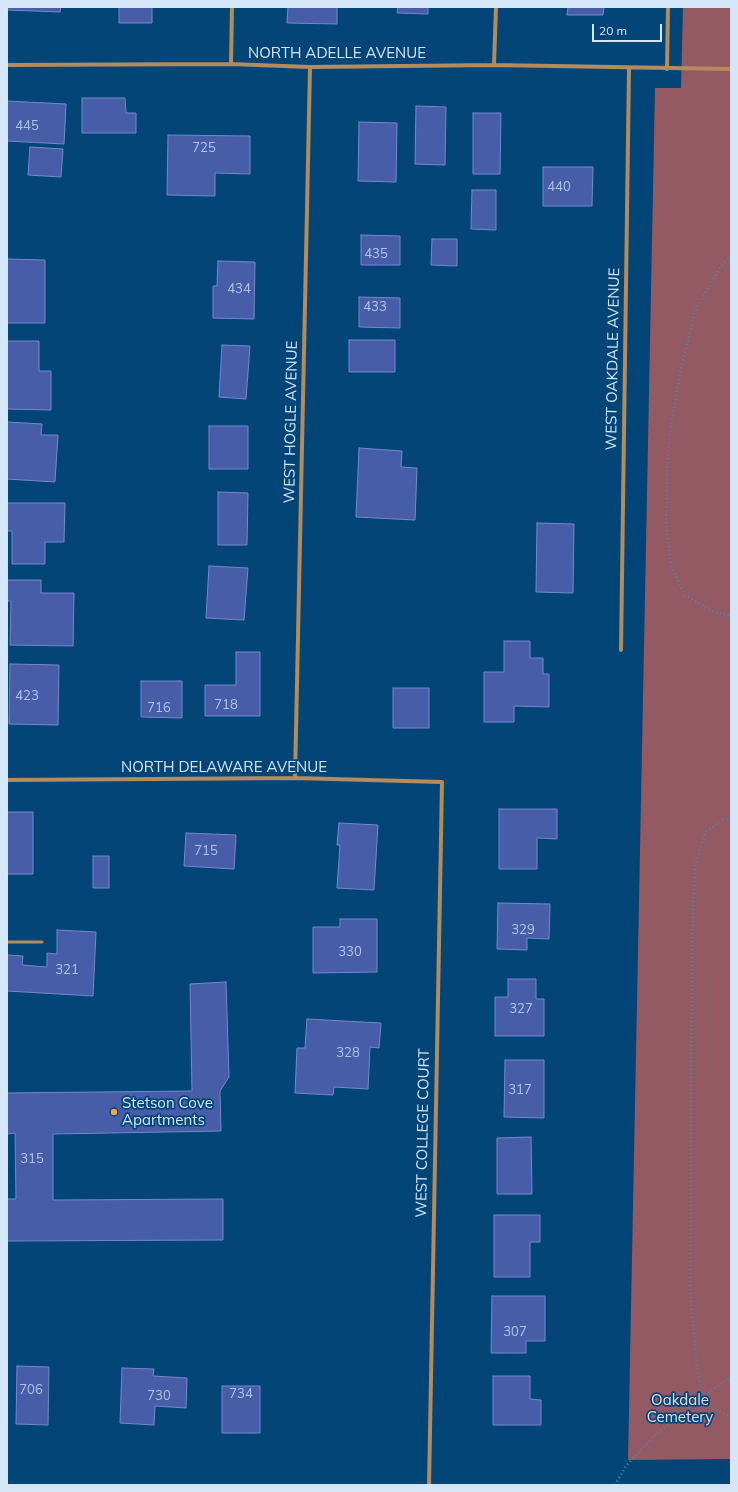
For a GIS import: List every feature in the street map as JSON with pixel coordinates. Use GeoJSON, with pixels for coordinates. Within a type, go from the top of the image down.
{"type":"FeatureCollection","features":[{"type":"Feature","properties":{"kind":"street"},"geometry":{"type":"LineString","coordinates":[[231,64],[232,7]]}},
{"type":"Feature","properties":{"kind":"street"},"geometry":{"type":"LineString","coordinates":[[494,65],[496,7]]}},
{"type":"Feature","properties":{"kind":"street"},"geometry":{"type":"LineString","coordinates":[[667,69],[668,7]]}},
{"type":"Feature","properties":{"kind":"street","name":"NORTH ADELLE AVENUE"},"geometry":{"type":"LineString","coordinates":[[7,65],[231,64],[310,67],[494,65],[731,69]]}},
{"type":"Feature","properties":{"kind":"street","name":"WEST HOGLE AVENUE"},"geometry":{"type":"LineString","coordinates":[[295,778],[310,67]]}},
{"type":"Feature","properties":{"kind":"street","name":"WEST OAKDALE AVENUE"},"geometry":{"type":"LineString","coordinates":[[621,650],[629,68]]}},
{"type":"Feature","properties":{"kind":"street","name":"NORTH DELAWARE AVENUE"},"geometry":{"type":"LineString","coordinates":[[7,780],[295,778],[442,782]]}},
{"type":"Feature","properties":{"kind":"street","name":"WEST COLLEGE COURT"},"geometry":{"type":"LineString","coordinates":[[429,1485],[442,782]]}},
{"type":"Feature","properties":{"kind":"lane"},"geometry":{"type":"LineString","coordinates":[[7,942],[42,942]]}},
{"type":"Feature","properties":{"kind":"path"},"geometry":{"type":"LineString","coordinates":[[731,256],[720,268],[694,311],[680,368],[671,424],[667,466],[666,524],[670,566],[685,594],[714,612],[731,616]]}},
{"type":"Feature","properties":{"kind":"path"},"geometry":{"type":"LineString","coordinates":[[731,818],[722,820],[706,832],[695,865],[692,940],[690,1291],[697,1367],[702,1397],[712,1408],[731,1417]]}},
{"type":"Feature","properties":{"kind":"path"},"geometry":{"type":"LineString","coordinates":[[615,1485],[626,1466],[655,1435],[702,1397],[731,1378]]}},
{"type":"Feature","properties":{"kind":"green space","name":"Oakdale Cemetery"},"geometry":{"type":"Polygon","coordinates":[[[683,7],[731,7],[731,1459],[628,1460],[655,88],[681,88],[683,7]]]}},
{"type":"Feature","properties":{"kind":"building"},"geometry":{"type":"Polygon","coordinates":[[[7,7],[61,7],[60,12],[7,10],[7,7]]]}},
{"type":"Feature","properties":{"kind":"building"},"geometry":{"type":"Polygon","coordinates":[[[119,7],[152,7],[152,23],[119,23],[119,7]]]}},
{"type":"Feature","properties":{"kind":"building"},"geometry":{"type":"Polygon","coordinates":[[[288,7],[337,7],[337,24],[287,23],[288,7]]]}},
{"type":"Feature","properties":{"kind":"building"},"geometry":{"type":"Polygon","coordinates":[[[398,7],[428,7],[428,14],[397,13],[398,7]]]}},
{"type":"Feature","properties":{"kind":"building"},"geometry":{"type":"Polygon","coordinates":[[[568,7],[604,7],[603,15],[567,15],[568,7]]]}},
{"type":"Feature","properties":{"kind":"building"},"geometry":{"type":"Polygon","coordinates":[[[82,98],[125,98],[126,113],[136,113],[136,133],[82,133],[82,98]]]}},
{"type":"Feature","properties":{"kind":"building"},"geometry":{"type":"Polygon","coordinates":[[[7,101],[66,104],[64,144],[7,141],[7,101]]]}},
{"type":"Feature","properties":{"kind":"building"},"geometry":{"type":"Polygon","coordinates":[[[416,106],[446,107],[445,165],[415,164],[416,106]]]}},
{"type":"Feature","properties":{"kind":"building"},"geometry":{"type":"Polygon","coordinates":[[[473,113],[501,113],[500,174],[473,174],[473,113]]]}},
{"type":"Feature","properties":{"kind":"building"},"geometry":{"type":"Polygon","coordinates":[[[359,122],[397,123],[396,182],[358,181],[359,122]]]}},
{"type":"Feature","properties":{"kind":"building"},"geometry":{"type":"Polygon","coordinates":[[[168,135],[250,136],[250,174],[215,173],[215,196],[167,195],[168,135]]]}},
{"type":"Feature","properties":{"kind":"building"},"geometry":{"type":"Polygon","coordinates":[[[30,147],[63,149],[61,177],[28,175],[30,147]]]}},
{"type":"Feature","properties":{"kind":"building"},"geometry":{"type":"Polygon","coordinates":[[[543,167],[593,167],[592,206],[543,206],[543,167]]]}},
{"type":"Feature","properties":{"kind":"building"},"geometry":{"type":"Polygon","coordinates":[[[472,190],[496,190],[496,230],[471,229],[472,190]]]}},
{"type":"Feature","properties":{"kind":"building"},"geometry":{"type":"Polygon","coordinates":[[[361,235],[400,236],[400,265],[361,265],[361,235]]]}},
{"type":"Feature","properties":{"kind":"building"},"geometry":{"type":"Polygon","coordinates":[[[432,239],[457,239],[457,266],[431,265],[432,239]]]}},
{"type":"Feature","properties":{"kind":"building"},"geometry":{"type":"Polygon","coordinates":[[[7,259],[45,260],[45,323],[7,323],[7,259]]]}},
{"type":"Feature","properties":{"kind":"building"},"geometry":{"type":"Polygon","coordinates":[[[218,261],[255,262],[254,319],[213,318],[213,286],[217,286],[218,261]]]}},
{"type":"Feature","properties":{"kind":"building"},"geometry":{"type":"Polygon","coordinates":[[[359,297],[400,298],[400,328],[359,327],[359,297]]]}},
{"type":"Feature","properties":{"kind":"building"},"geometry":{"type":"Polygon","coordinates":[[[349,340],[395,340],[395,372],[349,372],[349,340]]]}},
{"type":"Feature","properties":{"kind":"building"},"geometry":{"type":"Polygon","coordinates":[[[7,341],[39,341],[39,371],[51,371],[51,410],[7,409],[7,341]]]}},
{"type":"Feature","properties":{"kind":"building"},"geometry":{"type":"Polygon","coordinates":[[[222,345],[250,346],[246,399],[219,397],[222,345]]]}},
{"type":"Feature","properties":{"kind":"building"},"geometry":{"type":"Polygon","coordinates":[[[7,422],[42,424],[41,435],[58,435],[55,482],[7,479],[7,422]]]}},
{"type":"Feature","properties":{"kind":"building"},"geometry":{"type":"Polygon","coordinates":[[[209,426],[248,426],[248,469],[209,469],[209,426]]]}},
{"type":"Feature","properties":{"kind":"building"},"geometry":{"type":"Polygon","coordinates":[[[359,448],[402,451],[401,467],[417,468],[415,520],[356,517],[359,448]]]}},
{"type":"Feature","properties":{"kind":"building"},"geometry":{"type":"Polygon","coordinates":[[[218,492],[248,493],[247,545],[218,545],[218,492]]]}},
{"type":"Feature","properties":{"kind":"building"},"geometry":{"type":"Polygon","coordinates":[[[7,503],[65,503],[64,542],[45,542],[45,564],[12,564],[12,531],[7,531],[7,503]]]}},
{"type":"Feature","properties":{"kind":"building"},"geometry":{"type":"Polygon","coordinates":[[[537,523],[574,524],[573,593],[536,592],[537,523]]]}},
{"type":"Feature","properties":{"kind":"building"},"geometry":{"type":"Polygon","coordinates":[[[209,566],[248,568],[244,620],[206,618],[209,566]]]}},
{"type":"Feature","properties":{"kind":"building"},"geometry":{"type":"Polygon","coordinates":[[[7,580],[41,580],[41,593],[74,593],[73,646],[10,645],[11,601],[7,601],[7,580]]]}},
{"type":"Feature","properties":{"kind":"building"},"geometry":{"type":"Polygon","coordinates":[[[504,641],[530,641],[530,658],[543,658],[543,674],[549,674],[549,707],[514,706],[514,722],[484,722],[484,672],[504,672],[504,641]]]}},
{"type":"Feature","properties":{"kind":"building"},"geometry":{"type":"Polygon","coordinates":[[[236,652],[260,652],[260,716],[205,716],[205,685],[236,685],[236,652]]]}},
{"type":"Feature","properties":{"kind":"building"},"geometry":{"type":"Polygon","coordinates":[[[10,664],[59,665],[58,725],[9,724],[10,664]]]}},
{"type":"Feature","properties":{"kind":"building"},"geometry":{"type":"Polygon","coordinates":[[[141,681],[182,681],[182,718],[141,717],[141,681]]]}},
{"type":"Feature","properties":{"kind":"building"},"geometry":{"type":"Polygon","coordinates":[[[393,688],[429,688],[429,728],[393,728],[393,688]]]}},
{"type":"Feature","properties":{"kind":"building"},"geometry":{"type":"Polygon","coordinates":[[[499,809],[557,809],[557,839],[537,838],[537,869],[499,869],[499,809]]]}},
{"type":"Feature","properties":{"kind":"building"},"geometry":{"type":"Polygon","coordinates":[[[7,812],[33,812],[33,874],[7,874],[7,812]]]}},
{"type":"Feature","properties":{"kind":"building"},"geometry":{"type":"Polygon","coordinates":[[[339,823],[378,825],[374,890],[337,888],[340,845],[337,845],[339,823]]]}},
{"type":"Feature","properties":{"kind":"building"},"geometry":{"type":"Polygon","coordinates":[[[186,833],[236,835],[234,869],[184,866],[186,833]]]}},
{"type":"Feature","properties":{"kind":"building"},"geometry":{"type":"Polygon","coordinates":[[[93,856],[109,856],[109,888],[93,888],[93,856]]]}},
{"type":"Feature","properties":{"kind":"building"},"geometry":{"type":"Polygon","coordinates":[[[498,903],[550,904],[549,939],[527,938],[527,950],[497,949],[498,903]]]}},
{"type":"Feature","properties":{"kind":"building"},"geometry":{"type":"Polygon","coordinates":[[[340,919],[377,919],[377,972],[313,973],[313,927],[340,927],[340,919]]]}},
{"type":"Feature","properties":{"kind":"building"},"geometry":{"type":"Polygon","coordinates":[[[57,930],[96,932],[93,996],[7,991],[7,955],[23,956],[22,965],[47,967],[47,953],[57,954],[57,930]]]}},
{"type":"Feature","properties":{"kind":"building"},"geometry":{"type":"Polygon","coordinates":[[[508,979],[536,979],[536,999],[544,999],[544,1036],[495,1036],[495,997],[508,997],[508,979]]]}},
{"type":"Feature","properties":{"kind":"building","name":"Stetson Cove Apartments"},"geometry":{"type":"Polygon","coordinates":[[[226,982],[229,1077],[220,1091],[221,1131],[53,1134],[53,1200],[223,1199],[223,1240],[7,1241],[7,1199],[16,1199],[15,1133],[7,1134],[7,1093],[192,1091],[190,984],[226,982]]]}},
{"type":"Feature","properties":{"kind":"building"},"geometry":{"type":"Polygon","coordinates":[[[307,1019],[381,1023],[379,1048],[370,1047],[368,1089],[334,1087],[333,1095],[295,1093],[297,1048],[305,1048],[307,1019]]]}},
{"type":"Feature","properties":{"kind":"building"},"geometry":{"type":"Polygon","coordinates":[[[505,1060],[544,1060],[544,1118],[504,1117],[505,1060]]]}},
{"type":"Feature","properties":{"kind":"building"},"geometry":{"type":"Polygon","coordinates":[[[531,1137],[532,1194],[497,1194],[497,1138],[531,1137]]]}},
{"type":"Feature","properties":{"kind":"building"},"geometry":{"type":"Polygon","coordinates":[[[494,1215],[540,1215],[540,1242],[530,1242],[530,1277],[494,1277],[494,1215]]]}},
{"type":"Feature","properties":{"kind":"building"},"geometry":{"type":"Polygon","coordinates":[[[492,1296],[545,1296],[545,1341],[526,1341],[526,1353],[491,1353],[492,1296]]]}},
{"type":"Feature","properties":{"kind":"building"},"geometry":{"type":"Polygon","coordinates":[[[17,1366],[49,1367],[48,1425],[16,1424],[17,1366]]]}},
{"type":"Feature","properties":{"kind":"building"},"geometry":{"type":"Polygon","coordinates":[[[122,1368],[154,1369],[153,1376],[187,1378],[186,1408],[155,1406],[154,1425],[120,1423],[122,1368]]]}},
{"type":"Feature","properties":{"kind":"building"},"geometry":{"type":"Polygon","coordinates":[[[493,1376],[530,1376],[530,1399],[541,1400],[541,1425],[493,1425],[493,1376]]]}},
{"type":"Feature","properties":{"kind":"building"},"geometry":{"type":"Polygon","coordinates":[[[222,1386],[260,1386],[260,1433],[222,1433],[222,1386]]]}},
{"type":"Feature","properties":{"kind":"place","name":"Stetson Cove Apartments"},"geometry":{"type":"Point","coordinates":[114,1112]}}]}
